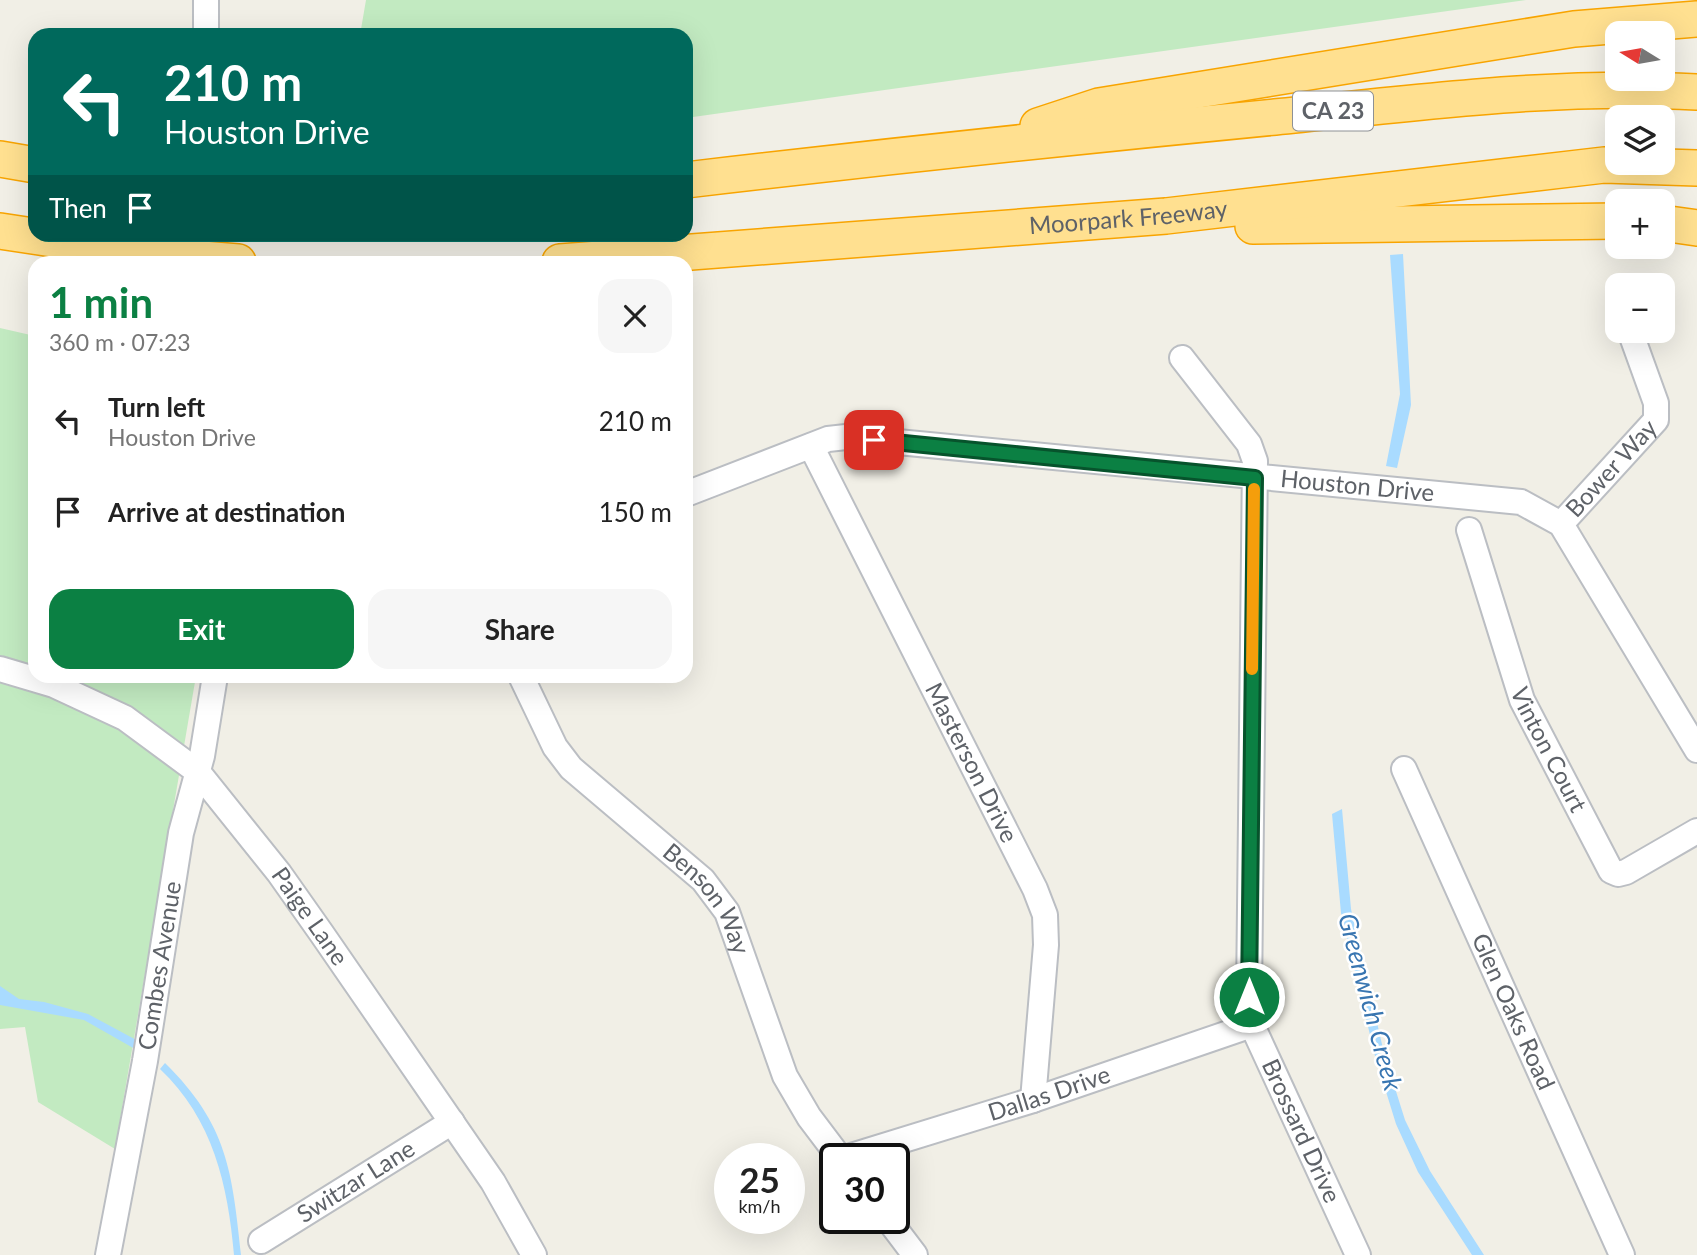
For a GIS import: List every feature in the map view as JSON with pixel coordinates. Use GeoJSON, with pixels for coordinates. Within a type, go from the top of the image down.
{"type":"FeatureCollection","features":[{"type":"Feature","properties":{"kind":"highway"},"geometry":{"type":"LineString","coordinates":[[971,147],[1099,106],[1574,29],[1697,19]]}},
{"type":"Feature","properties":{"kind":"highway","name":"CA 23"},"geometry":{"type":"LineString","coordinates":[[693,179],[971,147],[1543,92],[1697,92]]}},
{"type":"Feature","properties":{"kind":"highway"},"geometry":{"type":"LineString","coordinates":[[0,159],[28,164]]}},
{"type":"Feature","properties":{"kind":"highway","name":"Moorpark Freeway"},"geometry":{"type":"LineString","coordinates":[[640,256],[1167,216],[1604,165],[1697,168]]}},
{"type":"Feature","properties":{"kind":"highway"},"geometry":{"type":"LineString","coordinates":[[1167,216],[1221,226],[1605,221]]}},
{"type":"Feature","properties":{"kind":"highway"},"geometry":{"type":"LineString","coordinates":[[1675,225],[1697,228]]}},
{"type":"Feature","properties":{"kind":"highway"},"geometry":{"type":"LineString","coordinates":[[0,231],[28,235]]}},
{"type":"Feature","properties":{"kind":"highway"},"geometry":{"type":"LineString","coordinates":[[70,242],[159,256]]}},
{"type":"Feature","properties":{"kind":"street"},"geometry":{"type":"LineString","coordinates":[[205,0],[206,28]]}},
{"type":"Feature","properties":{"kind":"street","name":"Bower Way"},"geometry":{"type":"LineString","coordinates":[[1561,524],[1656,420],[1656,403],[1634,343]]}},
{"type":"Feature","properties":{"kind":"street","name":"Brossard Drive"},"geometry":{"type":"LineString","coordinates":[[1182,358],[1249,444],[1255,461],[1249,997],[1252,1025],[1358,1255]]}},
{"type":"Feature","properties":{"kind":"street","name":"Houston Drive"},"geometry":{"type":"LineString","coordinates":[[693,491],[828,439],[846,437],[1521,502],[1561,524]]}},
{"type":"Feature","properties":{"kind":"street","name":"Masterson Drive"},"geometry":{"type":"LineString","coordinates":[[811,446],[1035,888],[1045,915],[1046,945],[1033,1100]]}},
{"type":"Feature","properties":{"kind":"street"},"geometry":{"type":"LineString","coordinates":[[1561,524],[1697,750]]}},
{"type":"Feature","properties":{"kind":"street","name":"Vinton Court"},"geometry":{"type":"LineString","coordinates":[[1469,530],[1522,700],[1611,871],[1626,872],[1697,831]]}},
{"type":"Feature","properties":{"kind":"street","name":"Paige Lane"},"geometry":{"type":"LineString","coordinates":[[0,669],[28,677]]}},
{"type":"Feature","properties":{"kind":"street","name":"Paige Lane"},"geometry":{"type":"LineString","coordinates":[[47,683],[125,718],[198,772],[279,873],[493,1182],[534,1255]]}},
{"type":"Feature","properties":{"kind":"street","name":"Combes Avenue"},"geometry":{"type":"LineString","coordinates":[[108,1255],[145,1061],[181,833],[198,772],[214,683]]}},
{"type":"Feature","properties":{"kind":"street","name":"Benson Way"},"geometry":{"type":"LineString","coordinates":[[524,683],[555,747],[571,768],[703,880],[718,897],[727,912],[785,1076],[808,1117],[830,1143]]}},
{"type":"Feature","properties":{"kind":"street","name":"Glen Oaks Road"},"geometry":{"type":"LineString","coordinates":[[1404,769],[1622,1255]]}},
{"type":"Feature","properties":{"kind":"street","name":"Dallas Drive"},"geometry":{"type":"LineString","coordinates":[[892,1143],[1033,1100],[1252,1025]]}},
{"type":"Feature","properties":{"kind":"street","name":"Switzar Lane"},"geometry":{"type":"LineString","coordinates":[[261,1241],[452,1122]]}},
{"type":"Feature","properties":{"kind":"street"},"geometry":{"type":"LineString","coordinates":[[899,1234],[915,1255]]}},
{"type":"Feature","properties":{"kind":"green space"},"geometry":{"type":"Polygon","coordinates":[[[366,0],[1526,0],[693,117],[693,28],[361,28],[366,0]]]}},
{"type":"Feature","properties":{"kind":"green space"},"geometry":{"type":"Polygon","coordinates":[[[0,328],[28,334],[28,683],[195,683],[115,1149],[38,1102],[25,1027],[0,1029],[0,328]]]}},
{"type":"Feature","properties":{"kind":"water"},"geometry":{"type":"Polygon","coordinates":[[[1403,254],[1411,405],[1397,468],[1386,466],[1400,394],[1390,255],[1403,254]]]}},
{"type":"Feature","properties":{"kind":"water","name":"Greenwich Creek"},"geometry":{"type":"Polygon","coordinates":[[[1342,809],[1351,909],[1384,1053],[1405,1120],[1430,1171],[1484,1255],[1472,1255],[1418,1172],[1396,1124],[1375,1056],[1341,913],[1332,814],[1342,809]]]}},
{"type":"Feature","properties":{"kind":"water"},"geometry":{"type":"Polygon","coordinates":[[[0,986],[19,999],[44,1002],[88,1014],[140,1042],[135,1049],[84,1020],[0,1005],[0,986]]]}},
{"type":"Feature","properties":{"kind":"water"},"geometry":{"type":"Polygon","coordinates":[[[165,1063],[202,1107],[223,1151],[230,1174],[241,1255],[234,1255],[227,1203],[215,1154],[193,1109],[160,1069],[165,1063]]]}},
{"type":"Feature","properties":{"kind":"slow traffic"},"geometry":{"type":"LineString","coordinates":[[1252,669],[1254,489]]}},
{"type":"Feature","properties":{"kind":"route"},"geometry":{"type":"LineString","coordinates":[[874,440],[1255,478],[1249,997]]}}]}
